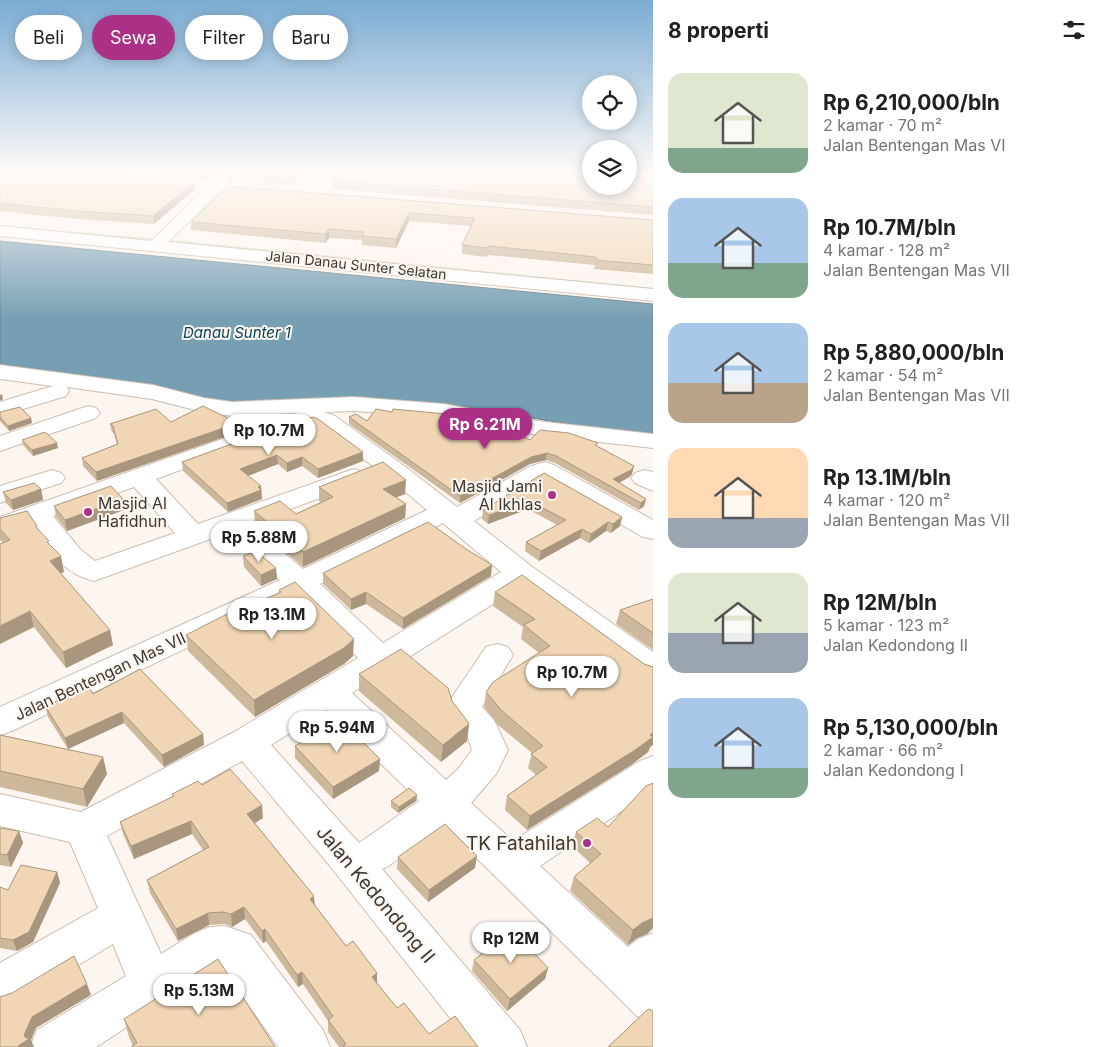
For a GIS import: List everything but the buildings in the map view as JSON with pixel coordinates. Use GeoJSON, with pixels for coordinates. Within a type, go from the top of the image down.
{"type":"FeatureCollection","features":[{"type":"Feature","properties":{"kind":"street"},"geometry":{"type":"LineString","coordinates":[[159,242],[179,223]]}},
{"type":"Feature","properties":{"kind":"street","name":"Jalan Danau Sunter Selatan"},"geometry":{"type":"LineString","coordinates":[[0,226],[653,294]]}},
{"type":"Feature","properties":{"kind":"street","name":"Jalan Danau Sunter Selatan"},"geometry":{"type":"LineString","coordinates":[[0,231],[159,242],[491,271],[494,264],[544,269],[543,276],[653,288]]}},
{"type":"Feature","properties":{"kind":"street"},"geometry":{"type":"LineString","coordinates":[[0,372],[153,392],[203,405],[232,409],[354,404],[444,411],[537,428],[653,441]]}},
{"type":"Feature","properties":{"kind":"street"},"geometry":{"type":"LineString","coordinates":[[0,409],[58,391]]}},
{"type":"Feature","properties":{"kind":"street"},"geometry":{"type":"LineString","coordinates":[[0,444],[88,413]]}},
{"type":"Feature","properties":{"kind":"street"},"geometry":{"type":"LineString","coordinates":[[0,526],[272,428],[315,417],[327,421],[386,464],[521,573],[650,663]]}},
{"type":"Feature","properties":{"kind":"street"},"geometry":{"type":"LineString","coordinates":[[36,513],[75,562],[84,569],[94,572],[232,523],[386,464]]}},
{"type":"Feature","properties":{"kind":"street","name":"Jalan Bentengan Mas VII"},"geometry":{"type":"LineString","coordinates":[[0,722],[380,545],[450,516],[540,471],[545,470],[653,531]]}},
{"type":"Feature","properties":{"kind":"street"},"geometry":{"type":"LineString","coordinates":[[140,476],[193,536]]}},
{"type":"Feature","properties":{"kind":"street"},"geometry":{"type":"LineString","coordinates":[[0,495],[52,478]]}},
{"type":"Feature","properties":{"kind":"street"},"geometry":{"type":"LineString","coordinates":[[232,523],[300,582],[380,660]]}},
{"type":"Feature","properties":{"kind":"street"},"geometry":{"type":"LineString","coordinates":[[0,810],[84,829],[247,742],[521,573]]}},
{"type":"Feature","properties":{"kind":"street"},"geometry":{"type":"LineString","coordinates":[[373,855],[445,803],[488,759],[490,750],[483,734],[479,726],[467,715],[464,708],[465,703],[497,655]]}},
{"type":"Feature","properties":{"kind":"street"},"geometry":{"type":"LineString","coordinates":[[329,692],[509,865],[644,976]]}},
{"type":"Feature","properties":{"kind":"street","name":"Jalan Kedondong II"},"geometry":{"type":"LineString","coordinates":[[247,742],[344,854],[503,1047]]}},
{"type":"Feature","properties":{"kind":"street"},"geometry":{"type":"LineString","coordinates":[[509,865],[653,771]]}},
{"type":"Feature","properties":{"kind":"street"},"geometry":{"type":"LineString","coordinates":[[84,829],[153,986]]}},
{"type":"Feature","properties":{"kind":"street"},"geometry":{"type":"LineString","coordinates":[[0,987],[123,916]]}},
{"type":"Feature","properties":{"kind":"street"},"geometry":{"type":"LineString","coordinates":[[56,1046],[210,948],[225,946],[236,950],[306,1047]]}},
{"type":"Feature","properties":{"kind":"green space"},"geometry":{"type":"Polygon","coordinates":[[[0,226],[162,239],[653,288],[653,295],[0,231],[0,226]]]}},
{"type":"Feature","properties":{"kind":"water","name":"Danau Sunter 1"},"geometry":{"type":"Polygon","coordinates":[[[0,241],[653,304],[653,434],[605,430],[465,407],[428,404],[234,403],[0,365],[0,241]]]}},
{"type":"Feature","properties":{"kind":"place","name":"Masjid Jami Al Ikhlas"},"geometry":{"type":"Point","coordinates":[552,495]}},
{"type":"Feature","properties":{"kind":"place","name":"Masjid Al Hafidhun"},"geometry":{"type":"Point","coordinates":[88,512]}},
{"type":"Feature","properties":{"kind":"place","name":"TK Fatahilah"},"geometry":{"type":"Point","coordinates":[587,843]}}]}
